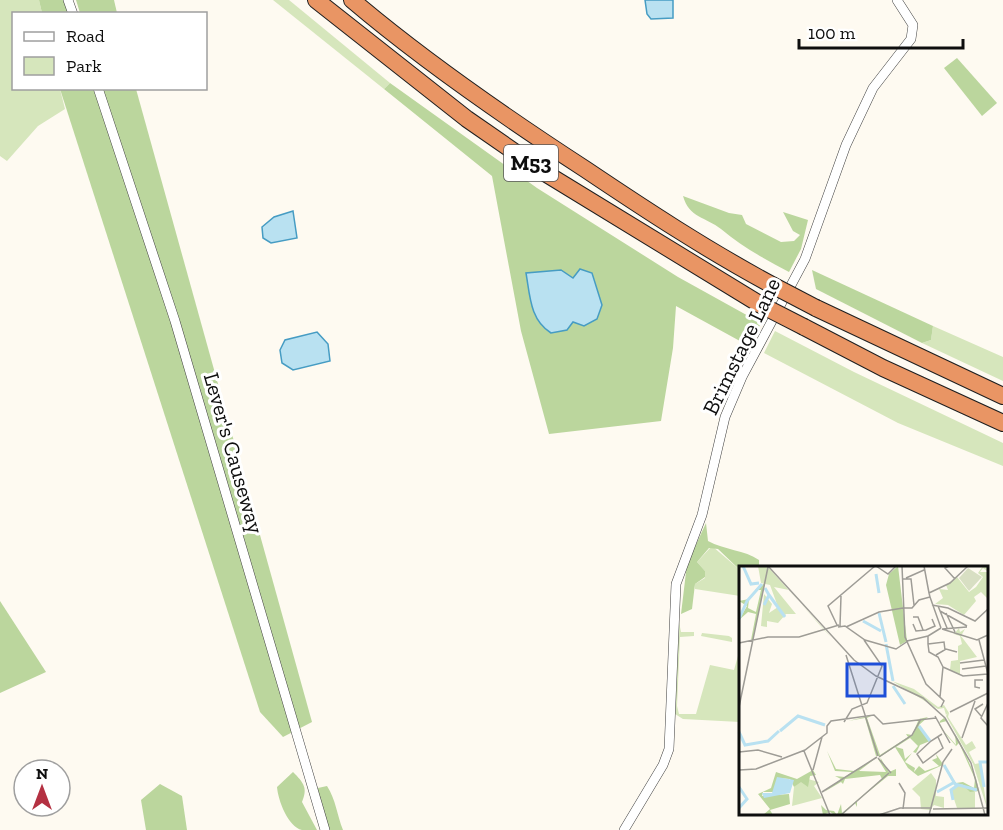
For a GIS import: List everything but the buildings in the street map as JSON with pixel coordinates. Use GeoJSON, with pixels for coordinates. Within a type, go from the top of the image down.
{"type":"FeatureCollection","features":[{"type":"Feature","properties":{"kind":"highway","name":"M53"},"geometry":{"type":"LineString","coordinates":[[316,0],[466,119],[761,305],[915,383],[1003,423]]}},
{"type":"Feature","properties":{"kind":"highway","name":"M53"},"geometry":{"type":"LineString","coordinates":[[352,0],[384,27],[516,124],[728,261],[816,308],[1003,396]]}},
{"type":"Feature","properties":{"kind":"street","name":"Brimstage Lane"},"geometry":{"type":"LineString","coordinates":[[624,830],[663,765],[669,749],[676,584],[702,514],[725,417],[742,377],[805,259],[846,145],[873,88],[911,39],[913,25],[897,0]]}},
{"type":"Feature","properties":{"kind":"street","name":"Lever's Causeway"},"geometry":{"type":"LineString","coordinates":[[99,90],[175,321],[325,830]]}},
{"type":"Feature","properties":{"kind":"green space"},"geometry":{"type":"Polygon","coordinates":[[[0,0],[39,0],[42,12],[12,12],[12,90],[60,90],[65,109],[38,126],[7,161],[0,156],[0,0]]]}},
{"type":"Feature","properties":{"kind":"green space"},"geometry":{"type":"Polygon","coordinates":[[[39,0],[64,0],[69,12],[42,12],[39,0]]]}},
{"type":"Feature","properties":{"kind":"green space"},"geometry":{"type":"Polygon","coordinates":[[[76,0],[114,0],[117,12],[80,12],[76,0]]]}},
{"type":"Feature","properties":{"kind":"green space"},"geometry":{"type":"Polygon","coordinates":[[[273,0],[289,0],[390,83],[384,89],[273,0]]]}},
{"type":"Feature","properties":{"kind":"green space"},"geometry":{"type":"Polygon","coordinates":[[[957,58],[997,103],[982,116],[944,68],[957,58]]]}},
{"type":"Feature","properties":{"kind":"green space"},"geometry":{"type":"Polygon","coordinates":[[[390,83],[537,188],[678,277],[761,323],[749,346],[676,306],[673,348],[661,421],[549,434],[521,331],[492,176],[384,89],[390,83]]]}},
{"type":"Feature","properties":{"kind":"green space"},"geometry":{"type":"Polygon","coordinates":[[[60,90],[136,90],[312,722],[283,737],[260,712],[60,90]]]}},
{"type":"Feature","properties":{"kind":"green space"},"geometry":{"type":"Polygon","coordinates":[[[683,196],[729,213],[742,215],[746,224],[781,242],[794,241],[800,235],[793,231],[783,212],[808,220],[801,249],[789,272],[694,213],[689,209],[683,196]]]}},
{"type":"Feature","properties":{"kind":"green space"},"geometry":{"type":"Polygon","coordinates":[[[812,270],[933,326],[931,340],[922,343],[816,289],[812,270]]]}},
{"type":"Feature","properties":{"kind":"green space"},"geometry":{"type":"Polygon","coordinates":[[[933,326],[1003,357],[1003,381],[922,343],[931,340],[933,326]]]}},
{"type":"Feature","properties":{"kind":"green space"},"geometry":{"type":"Polygon","coordinates":[[[775,331],[854,372],[1003,443],[1003,466],[898,423],[764,353],[775,331]]]}},
{"type":"Feature","properties":{"kind":"green space"},"geometry":{"type":"Polygon","coordinates":[[[706,523],[708,541],[759,560],[759,566],[739,566],[739,569],[718,549],[709,548],[697,562],[705,571],[705,577],[695,584],[692,609],[681,614],[687,564],[706,523]]]}},
{"type":"Feature","properties":{"kind":"green space"},"geometry":{"type":"Polygon","coordinates":[[[712,546],[739,569],[739,596],[695,589],[695,584],[705,578],[705,571],[697,562],[712,546]]]}},
{"type":"Feature","properties":{"kind":"green space"},"geometry":{"type":"Polygon","coordinates":[[[0,601],[46,672],[0,693],[0,601]]]}},
{"type":"Feature","properties":{"kind":"green space"},"geometry":{"type":"Polygon","coordinates":[[[679,622],[681,632],[694,632],[694,636],[680,637],[677,706],[679,714],[696,714],[710,665],[734,670],[739,652],[739,722],[683,719],[675,714],[679,622]]]}},
{"type":"Feature","properties":{"kind":"green space"},"geometry":{"type":"Polygon","coordinates":[[[702,633],[729,636],[732,642],[701,636],[702,633]]]}},
{"type":"Feature","properties":{"kind":"green space"},"geometry":{"type":"Polygon","coordinates":[[[293,772],[304,786],[305,793],[302,802],[317,830],[302,830],[292,824],[279,799],[277,787],[293,772]]]}},
{"type":"Feature","properties":{"kind":"green space"},"geometry":{"type":"Polygon","coordinates":[[[160,784],[182,796],[187,830],[146,830],[141,800],[160,784]]]}},
{"type":"Feature","properties":{"kind":"green space"},"geometry":{"type":"Polygon","coordinates":[[[327,786],[343,830],[323,830],[314,793],[318,788],[327,786]]]}},
{"type":"Feature","properties":{"kind":"water"},"geometry":{"type":"Polygon","coordinates":[[[645,0],[673,0],[673,18],[651,19],[647,14],[645,0]]]}},
{"type":"Feature","properties":{"kind":"water"},"geometry":{"type":"Polygon","coordinates":[[[293,211],[297,238],[271,243],[263,238],[262,227],[274,217],[293,211]]]}},
{"type":"Feature","properties":{"kind":"water"},"geometry":{"type":"Polygon","coordinates":[[[580,269],[592,273],[602,305],[597,319],[584,326],[573,322],[567,330],[551,333],[544,328],[535,314],[526,273],[561,270],[573,278],[580,269]]]}},
{"type":"Feature","properties":{"kind":"water"},"geometry":{"type":"Polygon","coordinates":[[[317,332],[328,344],[330,361],[293,370],[282,363],[280,350],[285,340],[317,332]]]}}]}
